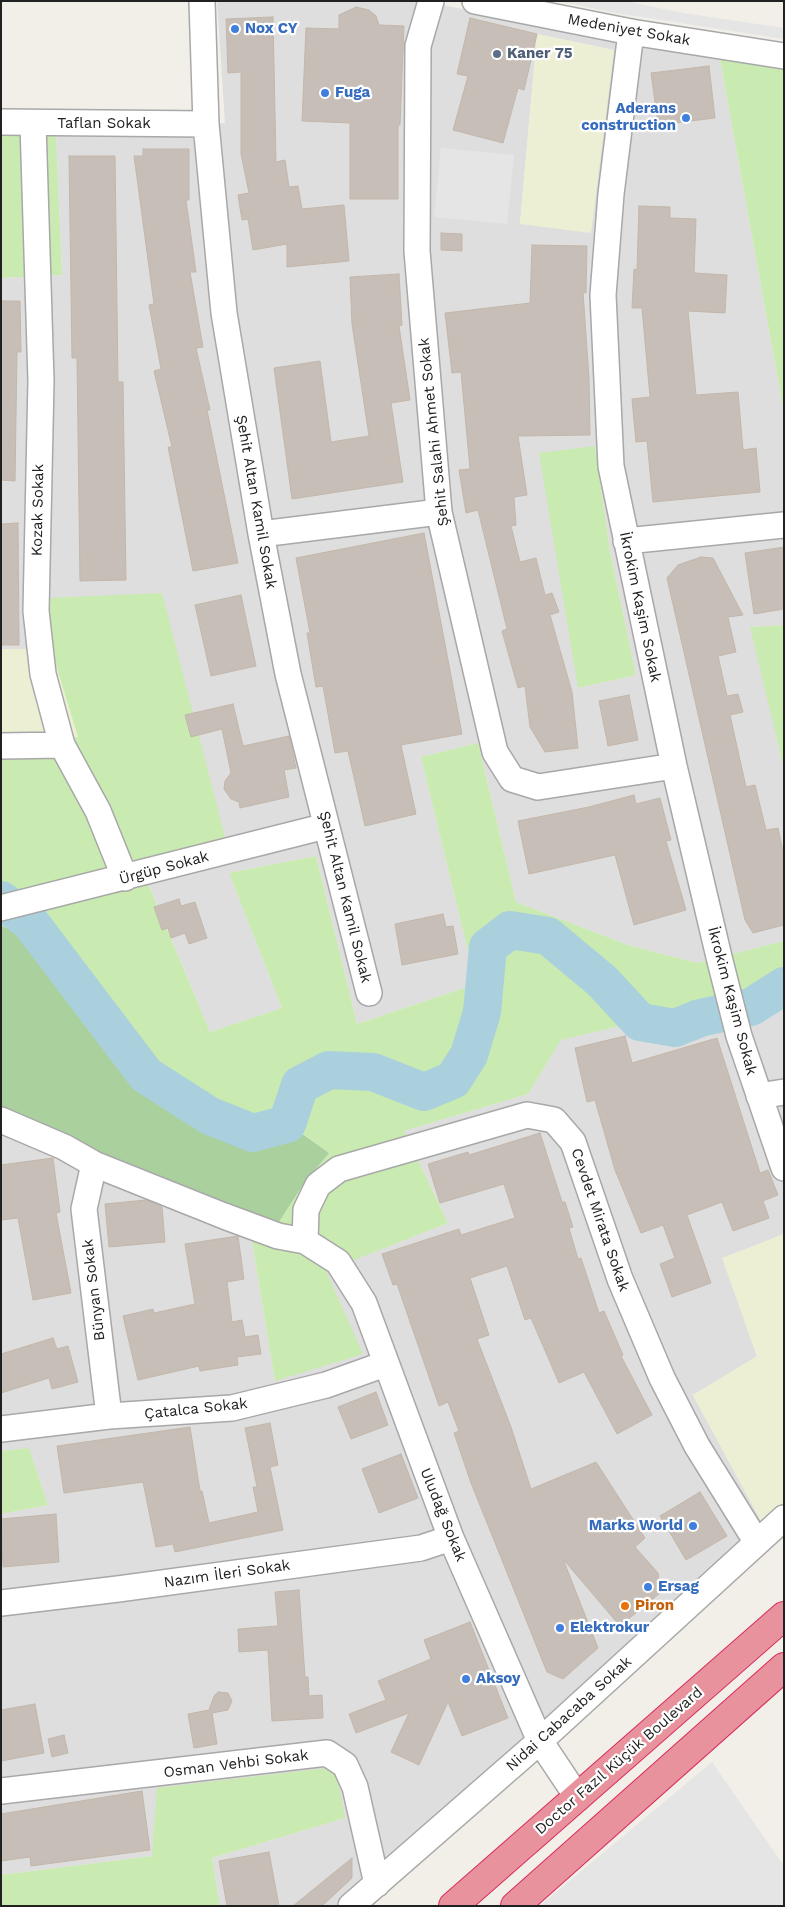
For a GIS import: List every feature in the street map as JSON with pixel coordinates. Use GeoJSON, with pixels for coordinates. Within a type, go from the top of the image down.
{"type":"FeatureCollection","features":[{"type":"Feature","properties":{"kind":"highway","name":"Doctor Fazıl Küçük Boulevard"},"geometry":{"type":"LineString","coordinates":[[453,1906],[784,1616]]}},
{"type":"Feature","properties":{"kind":"highway"},"geometry":{"type":"LineString","coordinates":[[516,1905],[784,1667]]}},
{"type":"Feature","properties":{"kind":"street","name":"Şehit Altan Kamil Sokak"},"geometry":{"type":"LineString","coordinates":[[202,1],[206,124],[224,312],[261,534],[288,674],[369,994]]}},
{"type":"Feature","properties":{"kind":"street","name":"Şehit Salahi Ahmet Sokak"},"geometry":{"type":"LineString","coordinates":[[431,1],[418,46],[417,250],[439,512],[495,752],[512,779],[538,787],[674,766]]}},
{"type":"Feature","properties":{"kind":"street","name":"Medeniyet Sokak"},"geometry":{"type":"LineString","coordinates":[[475,1],[631,32],[784,56]]}},
{"type":"Feature","properties":{"kind":"street","name":"İkrokim Kaşim Sokak"},"geometry":{"type":"LineString","coordinates":[[631,32],[611,194],[603,295],[611,466],[674,766],[727,989],[739,1036],[784,1168]]}},
{"type":"Feature","properties":{"kind":"street","name":"Taflan Sokak"},"geometry":{"type":"LineString","coordinates":[[1,122],[33,124],[206,124]]}},
{"type":"Feature","properties":{"kind":"street","name":"Kozak Sokak"},"geometry":{"type":"LineString","coordinates":[[33,124],[41,381],[36,611],[43,674],[62,745],[98,811],[125,878]]}},
{"type":"Feature","properties":{"kind":"street"},"geometry":{"type":"LineString","coordinates":[[261,534],[439,512]]}},
{"type":"Feature","properties":{"kind":"street"},"geometry":{"type":"LineString","coordinates":[[626,541],[784,525]]}},
{"type":"Feature","properties":{"kind":"street"},"geometry":{"type":"LineString","coordinates":[[1,746],[62,745]]}},
{"type":"Feature","properties":{"kind":"street","name":"Ürgüp Sokak"},"geometry":{"type":"LineString","coordinates":[[1,908],[35,901],[326,826]]}},
{"type":"Feature","properties":{"kind":"street"},"geometry":{"type":"LineString","coordinates":[[759,1096],[784,1092]]}},
{"type":"Feature","properties":{"kind":"street","name":"Cevdet Mirata Sokak"},"geometry":{"type":"LineString","coordinates":[[305,1240],[306,1210],[318,1185],[339,1169],[527,1115],[554,1120],[573,1142],[620,1279],[662,1378],[697,1446],[756,1541]]}},
{"type":"Feature","properties":{"kind":"street"},"geometry":{"type":"LineString","coordinates":[[1,1120],[64,1147],[94,1164],[278,1236],[305,1240]]}},
{"type":"Feature","properties":{"kind":"street","name":"Bünyan Sokak"},"geometry":{"type":"LineString","coordinates":[[94,1164],[84,1209],[108,1416]]}},
{"type":"Feature","properties":{"kind":"street","name":"Uludağ Sokak"},"geometry":{"type":"LineString","coordinates":[[305,1240],[338,1262],[364,1303],[451,1538],[540,1741],[578,1798]]}},
{"type":"Feature","properties":{"kind":"street","name":"Çatalca Sokak"},"geometry":{"type":"LineString","coordinates":[[1,1429],[108,1416],[232,1408],[326,1385],[385,1364]]}},
{"type":"Feature","properties":{"kind":"street","name":"Nidai Cabacaba Sokak"},"geometry":{"type":"LineString","coordinates":[[351,1906],[540,1741],[756,1541],[784,1518]]}},
{"type":"Feature","properties":{"kind":"street","name":"Nazım İleri Sokak"},"geometry":{"type":"LineString","coordinates":[[1,1603],[128,1588],[421,1548],[451,1538]]}},
{"type":"Feature","properties":{"kind":"street","name":"Osman Vehbi Sokak"},"geometry":{"type":"LineString","coordinates":[[1,1791],[327,1753],[345,1766],[355,1787],[377,1884]]}},
{"type":"Feature","properties":{"kind":"shaded area"},"geometry":{"type":"Polygon","coordinates":[[[217,1],[421,1],[720,59],[784,413],[784,625],[751,627],[784,769],[784,941],[697,963],[628,945],[516,902],[478,743],[421,757],[476,984],[357,1024],[316,856],[229,873],[282,1008],[210,1032],[51,649],[1,649],[1,278],[62,275],[56,134],[225,123],[217,1]],[[537,34],[520,224],[613,50],[537,34]],[[595,446],[578,688],[636,675],[610,551],[595,446]]]}},
{"type":"Feature","properties":{"kind":"shaded area"},"geometry":{"type":"Polygon","coordinates":[[[558,1],[625,1],[683,13],[784,28],[784,39],[615,13],[558,1]]]}},
{"type":"Feature","properties":{"kind":"shaded area"},"geometry":{"type":"Polygon","coordinates":[[[441,148],[514,155],[507,224],[434,217],[441,148]]]}},
{"type":"Feature","properties":{"kind":"shaded area"},"geometry":{"type":"Polygon","coordinates":[[[784,996],[784,1234],[723,1259],[757,1357],[693,1395],[774,1545],[362,1906],[220,1906],[212,1858],[345,1818],[152,1856],[1,1875],[1,1514],[48,1505],[29,1448],[1,1451],[1,1112],[248,1217],[275,1381],[325,1271],[448,1223],[404,1131],[528,1094],[560,1040],[628,1024],[665,1045],[749,1020],[784,996]]]}},
{"type":"Feature","properties":{"kind":"shaded area"},"geometry":{"type":"Polygon","coordinates":[[[712,1762],[784,1866],[784,1906],[544,1906],[543,1903],[712,1762]]]}},
{"type":"Feature","properties":{"kind":"green space"},"geometry":{"type":"Polygon","coordinates":[[[537,34],[614,50],[591,233],[520,224],[537,34]]]}},
{"type":"Feature","properties":{"kind":"green space"},"geometry":{"type":"Polygon","coordinates":[[[720,59],[784,70],[784,413],[720,59]]]}},
{"type":"Feature","properties":{"kind":"green space"},"geometry":{"type":"Polygon","coordinates":[[[1,131],[56,134],[62,275],[1,278],[1,131]]]}},
{"type":"Feature","properties":{"kind":"green space"},"geometry":{"type":"Polygon","coordinates":[[[595,446],[610,551],[636,675],[578,688],[539,453],[595,446]]]}},
{"type":"Feature","properties":{"kind":"green space"},"geometry":{"type":"Polygon","coordinates":[[[162,593],[225,837],[139,862],[210,1032],[282,1008],[229,873],[316,856],[357,1024],[476,984],[421,757],[478,743],[516,902],[628,945],[697,963],[784,941],[784,996],[749,1020],[665,1045],[628,1024],[561,1040],[528,1094],[404,1131],[448,1223],[326,1271],[363,1354],[275,1381],[248,1217],[302,1186],[329,1153],[298,1130],[282,1136],[250,1142],[203,1127],[144,1087],[22,932],[1,926],[1,746],[78,737],[51,649],[47,598],[162,593]]]}},
{"type":"Feature","properties":{"kind":"green space"},"geometry":{"type":"Polygon","coordinates":[[[784,625],[784,769],[750,627],[784,625]]]}},
{"type":"Feature","properties":{"kind":"green space"},"geometry":{"type":"Polygon","coordinates":[[[1,649],[51,649],[78,737],[1,746],[1,649]]]}},
{"type":"Feature","properties":{"kind":"green space"},"geometry":{"type":"Polygon","coordinates":[[[1,926],[22,932],[144,1087],[203,1127],[250,1142],[282,1136],[297,1130],[329,1153],[302,1186],[275,1228],[1,1112],[1,926]]]}},
{"type":"Feature","properties":{"kind":"green space"},"geometry":{"type":"Polygon","coordinates":[[[784,1234],[784,1537],[774,1545],[693,1395],[757,1356],[722,1258],[784,1234]]]}},
{"type":"Feature","properties":{"kind":"green space"},"geometry":{"type":"Polygon","coordinates":[[[29,1448],[48,1505],[1,1514],[1,1451],[29,1448]]]}},
{"type":"Feature","properties":{"kind":"green space"},"geometry":{"type":"Polygon","coordinates":[[[335,1767],[345,1818],[212,1858],[220,1906],[1,1906],[1,1875],[152,1856],[157,1788],[335,1767]]]}},
{"type":"Feature","properties":{"kind":"building","name":"Fuga"},"geometry":{"type":"Polygon","coordinates":[[[356,7],[369,10],[376,16],[379,25],[404,26],[400,125],[398,125],[398,199],[350,199],[350,123],[302,121],[306,28],[339,29],[339,15],[356,7]]]}},
{"type":"Feature","properties":{"kind":"building"},"geometry":{"type":"Polygon","coordinates":[[[273,17],[276,162],[285,160],[289,187],[298,186],[302,209],[344,205],[349,261],[287,267],[287,244],[253,250],[248,219],[242,220],[238,195],[249,193],[241,154],[241,72],[228,73],[226,19],[273,17]]]}},
{"type":"Feature","properties":{"kind":"building"},"geometry":{"type":"Polygon","coordinates":[[[470,18],[537,34],[524,90],[518,88],[503,143],[453,130],[468,76],[457,74],[470,18]]]}},
{"type":"Feature","properties":{"kind":"building"},"geometry":{"type":"Polygon","coordinates":[[[709,66],[715,118],[658,125],[651,73],[709,66]]]}},
{"type":"Feature","properties":{"kind":"building"},"geometry":{"type":"Polygon","coordinates":[[[143,149],[189,149],[189,200],[186,200],[196,272],[190,272],[203,347],[196,348],[210,410],[207,410],[238,563],[193,571],[168,447],[172,447],[154,371],[161,369],[149,305],[154,304],[134,156],[143,156],[143,149]]]}},
{"type":"Feature","properties":{"kind":"building"},"geometry":{"type":"Polygon","coordinates":[[[69,156],[115,156],[118,382],[123,382],[126,580],[80,581],[77,358],[72,358],[69,156]]]}},
{"type":"Feature","properties":{"kind":"building"},"geometry":{"type":"Polygon","coordinates":[[[639,206],[670,207],[670,218],[696,219],[694,273],[727,275],[725,313],[688,311],[696,395],[738,392],[743,450],[756,448],[760,492],[653,502],[647,441],[636,442],[632,399],[650,397],[642,308],[632,308],[634,269],[637,270],[639,206]]]}},
{"type":"Feature","properties":{"kind":"building"},"geometry":{"type":"Polygon","coordinates":[[[441,233],[462,234],[462,251],[441,250],[441,233]]]}},
{"type":"Feature","properties":{"kind":"building"},"geometry":{"type":"Polygon","coordinates":[[[532,245],[587,246],[586,293],[583,292],[589,378],[590,435],[518,436],[527,495],[514,497],[516,525],[511,526],[520,562],[536,558],[545,595],[552,593],[559,612],[550,615],[572,692],[578,748],[545,752],[530,727],[525,686],[518,688],[502,631],[507,629],[478,510],[466,513],[459,470],[470,469],[461,372],[452,373],[445,313],[530,303],[532,245]]]}},
{"type":"Feature","properties":{"kind":"building"},"geometry":{"type":"Polygon","coordinates":[[[399,274],[402,325],[399,326],[410,400],[391,403],[403,482],[292,499],[274,368],[320,361],[331,442],[369,436],[352,324],[350,277],[399,274]]]}},
{"type":"Feature","properties":{"kind":"building"},"geometry":{"type":"Polygon","coordinates":[[[1,301],[20,301],[21,352],[17,352],[15,481],[1,480],[1,301]]]}},
{"type":"Feature","properties":{"kind":"building"},"geometry":{"type":"Polygon","coordinates":[[[18,523],[19,645],[1,645],[1,524],[18,523]]]}},
{"type":"Feature","properties":{"kind":"building"},"geometry":{"type":"Polygon","coordinates":[[[424,533],[462,734],[401,745],[416,814],[365,826],[348,751],[335,753],[323,686],[316,687],[307,633],[310,633],[296,558],[424,533]]]}},
{"type":"Feature","properties":{"kind":"building"},"geometry":{"type":"Polygon","coordinates":[[[784,547],[784,609],[754,614],[745,553],[784,547]]]}},
{"type":"Feature","properties":{"kind":"building"},"geometry":{"type":"Polygon","coordinates":[[[701,557],[713,558],[743,615],[728,617],[736,652],[718,656],[727,696],[738,694],[743,712],[730,715],[746,787],[755,785],[766,830],[778,828],[784,856],[784,925],[753,933],[745,920],[667,578],[678,565],[701,557]]]}},
{"type":"Feature","properties":{"kind":"building"},"geometry":{"type":"Polygon","coordinates":[[[241,595],[256,666],[211,676],[195,605],[241,595]]]}},
{"type":"Feature","properties":{"kind":"building"},"geometry":{"type":"Polygon","coordinates":[[[629,695],[638,740],[608,746],[599,701],[629,695]]]}},
{"type":"Feature","properties":{"kind":"building"},"geometry":{"type":"Polygon","coordinates":[[[233,704],[243,746],[289,736],[296,768],[284,770],[289,797],[240,808],[239,802],[231,799],[224,789],[225,781],[231,773],[222,729],[191,737],[185,715],[233,704]]]}},
{"type":"Feature","properties":{"kind":"building"},"geometry":{"type":"Polygon","coordinates":[[[634,795],[636,804],[660,798],[671,840],[666,841],[686,910],[634,925],[615,855],[529,874],[518,821],[589,807],[634,795]]]}},
{"type":"Feature","properties":{"kind":"building"},"geometry":{"type":"Polygon","coordinates":[[[179,899],[181,906],[195,902],[207,938],[189,944],[185,933],[171,938],[168,928],[162,930],[154,907],[179,899]]]}},
{"type":"Feature","properties":{"kind":"building"},"geometry":{"type":"Polygon","coordinates":[[[443,914],[446,927],[453,926],[458,954],[402,965],[395,924],[443,914]]]}},
{"type":"Feature","properties":{"kind":"building"},"geometry":{"type":"Polygon","coordinates":[[[625,1036],[632,1063],[717,1038],[760,1173],[768,1170],[778,1195],[763,1201],[769,1218],[733,1231],[722,1202],[687,1215],[711,1283],[672,1297],[660,1264],[675,1258],[663,1225],[641,1233],[615,1170],[595,1100],[587,1102],[575,1048],[625,1036]]]}},
{"type":"Feature","properties":{"kind":"building"},"geometry":{"type":"Polygon","coordinates":[[[540,1133],[562,1202],[565,1202],[573,1227],[569,1228],[578,1259],[581,1258],[599,1313],[604,1311],[623,1355],[621,1356],[652,1415],[617,1434],[584,1372],[559,1383],[531,1318],[525,1320],[507,1266],[470,1278],[489,1335],[477,1339],[511,1427],[531,1489],[596,1462],[645,1538],[635,1547],[658,1573],[660,1593],[620,1626],[563,1559],[598,1648],[563,1679],[547,1672],[471,1483],[454,1433],[459,1431],[448,1402],[439,1406],[397,1284],[393,1285],[382,1254],[459,1229],[461,1235],[515,1218],[504,1184],[440,1203],[428,1164],[468,1152],[469,1155],[540,1133]]]}},
{"type":"Feature","properties":{"kind":"building"},"geometry":{"type":"Polygon","coordinates":[[[53,1158],[60,1212],[56,1213],[71,1293],[33,1300],[18,1218],[1,1220],[1,1165],[53,1158]]]}},
{"type":"Feature","properties":{"kind":"building"},"geometry":{"type":"Polygon","coordinates":[[[146,1200],[162,1207],[165,1242],[109,1247],[105,1204],[146,1200]]]}},
{"type":"Feature","properties":{"kind":"building"},"geometry":{"type":"Polygon","coordinates":[[[238,1236],[244,1279],[227,1282],[232,1322],[242,1320],[245,1337],[258,1335],[261,1354],[237,1357],[238,1365],[200,1371],[199,1366],[138,1380],[123,1316],[153,1309],[154,1313],[195,1304],[185,1244],[238,1236]]]}},
{"type":"Feature","properties":{"kind":"building"},"geometry":{"type":"Polygon","coordinates":[[[53,1338],[57,1349],[68,1346],[78,1382],[52,1389],[49,1378],[1,1393],[1,1354],[53,1338]]]}},
{"type":"Feature","properties":{"kind":"building"},"geometry":{"type":"Polygon","coordinates":[[[376,1392],[388,1425],[351,1439],[338,1407],[376,1392]]]}},
{"type":"Feature","properties":{"kind":"building"},"geometry":{"type":"Polygon","coordinates":[[[270,1423],[278,1465],[270,1467],[283,1530],[175,1552],[173,1544],[156,1547],[143,1482],[64,1493],[57,1446],[190,1427],[200,1491],[202,1491],[209,1523],[258,1512],[253,1487],[257,1487],[245,1428],[270,1423]]]}},
{"type":"Feature","properties":{"kind":"building"},"geometry":{"type":"Polygon","coordinates":[[[401,1454],[418,1498],[379,1513],[362,1469],[401,1454]]]}},
{"type":"Feature","properties":{"kind":"building","name":"Marks World"},"geometry":{"type":"Polygon","coordinates":[[[700,1492],[727,1536],[686,1560],[660,1516],[700,1492]]]}},
{"type":"Feature","properties":{"kind":"building"},"geometry":{"type":"Polygon","coordinates":[[[56,1514],[59,1562],[3,1567],[1,1519],[56,1514]]]}},
{"type":"Feature","properties":{"kind":"building"},"geometry":{"type":"Polygon","coordinates":[[[299,1590],[305,1677],[308,1677],[309,1696],[322,1695],[323,1718],[272,1721],[268,1650],[239,1652],[238,1629],[278,1626],[275,1592],[299,1590]]]}},
{"type":"Feature","properties":{"kind":"building"},"geometry":{"type":"Polygon","coordinates":[[[470,1622],[508,1718],[462,1736],[448,1702],[419,1765],[391,1752],[409,1713],[356,1733],[349,1714],[386,1700],[378,1681],[431,1659],[424,1640],[470,1622]]]}},
{"type":"Feature","properties":{"kind":"building"},"geometry":{"type":"Polygon","coordinates":[[[218,1692],[228,1693],[232,1701],[228,1710],[212,1713],[217,1744],[194,1748],[188,1714],[209,1710],[214,1696],[218,1692]]]}},
{"type":"Feature","properties":{"kind":"building"},"geometry":{"type":"Polygon","coordinates":[[[35,1704],[44,1753],[1,1761],[1,1710],[35,1704]]]}},
{"type":"Feature","properties":{"kind":"building"},"geometry":{"type":"Polygon","coordinates":[[[64,1735],[68,1753],[52,1757],[48,1739],[64,1735]]]}},
{"type":"Feature","properties":{"kind":"building"},"geometry":{"type":"Polygon","coordinates":[[[142,1791],[150,1850],[31,1866],[30,1857],[1,1861],[1,1814],[142,1791]]]}},
{"type":"Feature","properties":{"kind":"building"},"geometry":{"type":"Polygon","coordinates":[[[269,1852],[279,1906],[227,1906],[219,1861],[269,1852]]]}},
{"type":"Feature","properties":{"kind":"building"},"geometry":{"type":"Polygon","coordinates":[[[352,1858],[352,1878],[322,1906],[293,1906],[352,1858]]]}},
{"type":"Feature","properties":{"kind":"waterway"},"geometry":{"type":"LineString","coordinates":[[1,900],[30,922],[146,1075],[210,1116],[253,1133],[287,1124],[300,1085],[329,1070],[373,1072],[424,1092],[453,1080],[469,1055],[482,1012],[488,947],[510,930],[548,936],[602,981],[640,1022],[675,1028],[700,1018],[751,1007],[784,986]]}},
{"type":"Feature","properties":{"kind":"place","name":"Nox CY"},"geometry":{"type":"Point","coordinates":[235,29]}},
{"type":"Feature","properties":{"kind":"place","name":"Kaner 75"},"geometry":{"type":"Point","coordinates":[497,54]}},
{"type":"Feature","properties":{"kind":"place","name":"Fuga"},"geometry":{"type":"Point","coordinates":[325,93]}},
{"type":"Feature","properties":{"kind":"place","name":"Aderans construction"},"geometry":{"type":"Point","coordinates":[686,118]}},
{"type":"Feature","properties":{"kind":"place","name":"Marks World"},"geometry":{"type":"Point","coordinates":[693,1526]}},
{"type":"Feature","properties":{"kind":"place","name":"Ersag"},"geometry":{"type":"Point","coordinates":[648,1587]}},
{"type":"Feature","properties":{"kind":"place","name":"Piron"},"geometry":{"type":"Point","coordinates":[625,1606]}},
{"type":"Feature","properties":{"kind":"place","name":"Elektrokur"},"geometry":{"type":"Point","coordinates":[560,1628]}},
{"type":"Feature","properties":{"kind":"place","name":"Aksoy"},"geometry":{"type":"Point","coordinates":[466,1679]}}]}
